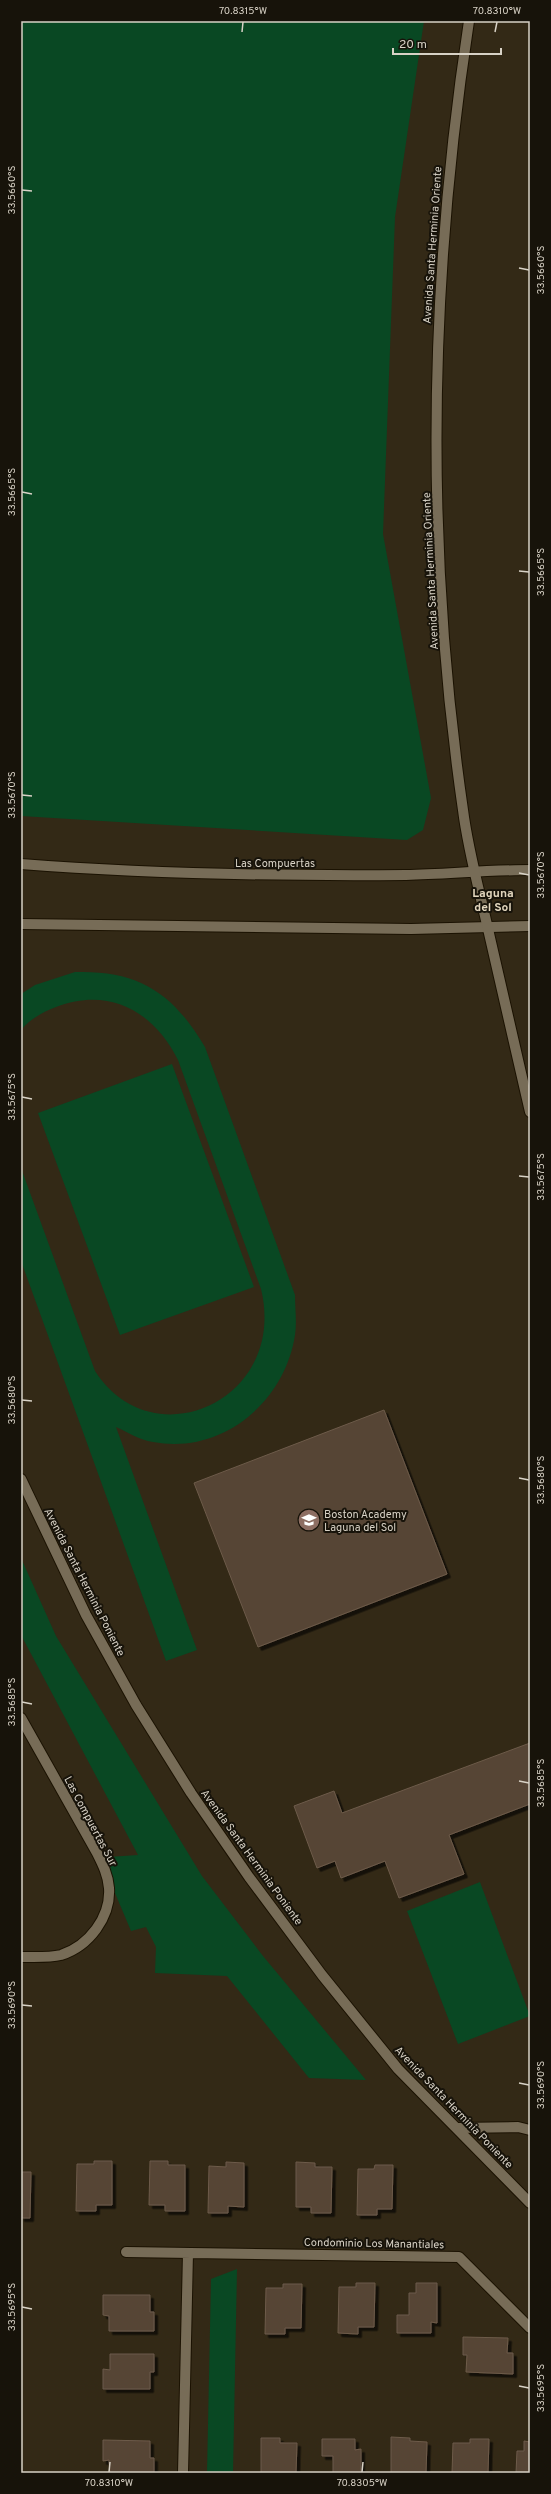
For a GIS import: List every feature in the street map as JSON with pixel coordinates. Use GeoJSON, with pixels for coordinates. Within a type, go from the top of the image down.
{"type":"FeatureCollection","features":[{"type":"Feature","properties":{"kind":"street","name":"Avenida Santa Herminia Oriente"},"geometry":{"type":"LineString","coordinates":[[468,21],[447,195],[440,282],[436,424],[439,544],[447,665],[462,804],[474,872],[530,1112]]}},
{"type":"Feature","properties":{"kind":"street","name":"Las Compuertas"},"geometry":{"type":"LineString","coordinates":[[21,864],[180,874],[392,875],[530,870]]}},
{"type":"Feature","properties":{"kind":"street"},"geometry":{"type":"LineString","coordinates":[[21,924],[224,928],[488,928],[530,926]]}},
{"type":"Feature","properties":{"kind":"street","name":"Avenida Santa Herminia Poniente"},"geometry":{"type":"LineString","coordinates":[[21,1479],[86,1615],[136,1705],[191,1793],[249,1877],[322,1975],[398,2069],[530,2203]]}},
{"type":"Feature","properties":{"kind":"street","name":"Las Compuertas Sur"},"geometry":{"type":"LineString","coordinates":[[21,1718],[106,1870],[109,1888],[107,1908],[100,1924],[88,1939],[75,1948],[60,1955],[21,1956]]}},
{"type":"Feature","properties":{"kind":"street"},"geometry":{"type":"LineString","coordinates":[[457,2128],[518,2127],[530,2130]]}},
{"type":"Feature","properties":{"kind":"street","name":"Condominio Los Manantiales"},"geometry":{"type":"LineString","coordinates":[[126,2252],[459,2257],[530,2328]]}},
{"type":"Feature","properties":{"kind":"street"},"geometry":{"type":"LineString","coordinates":[[183,2473],[188,2253]]}},
{"type":"Feature","properties":{"kind":"green space"},"geometry":{"type":"Polygon","coordinates":[[[21,21],[424,21],[395,217],[383,534],[431,798],[423,830],[407,840],[21,816],[21,21]]]}},
{"type":"Feature","properties":{"kind":"green space"},"geometry":{"type":"Polygon","coordinates":[[[75,972],[98,972],[118,975],[152,988],[167,999],[193,1028],[205,1047],[295,1295],[296,1330],[289,1359],[278,1382],[264,1402],[246,1418],[226,1432],[203,1440],[179,1444],[148,1441],[138,1438],[116,1427],[197,1650],[166,1661],[21,1261],[21,1168],[95,1371],[120,1398],[149,1412],[180,1414],[210,1405],[236,1387],[255,1361],[264,1328],[261,1289],[178,1060],[168,1043],[156,1029],[143,1017],[128,1008],[112,1002],[94,1000],[76,1001],[51,1009],[33,1019],[21,1030],[21,994],[35,985],[75,972]]]}},
{"type":"Feature","properties":{"kind":"green space"},"geometry":{"type":"Polygon","coordinates":[[[172,1064],[254,1287],[120,1335],[38,1113],[172,1064]]]}},
{"type":"Feature","properties":{"kind":"green space"},"geometry":{"type":"Polygon","coordinates":[[[21,1558],[56,1636],[202,1876],[263,1956],[366,2080],[309,2078],[227,1976],[155,1973],[156,1947],[146,1927],[131,1931],[115,1893],[108,1857],[138,1855],[21,1635],[21,1558]]]}},
{"type":"Feature","properties":{"kind":"green space"},"geometry":{"type":"Polygon","coordinates":[[[480,1882],[530,2016],[458,2044],[407,1911],[480,1882]]]}},
{"type":"Feature","properties":{"kind":"green space"},"geometry":{"type":"Polygon","coordinates":[[[237,2269],[233,2473],[207,2473],[211,2279],[237,2269]]]}},
{"type":"Feature","properties":{"kind":"building"},"geometry":{"type":"Polygon","coordinates":[[[384,1410],[447,1574],[258,1647],[194,1483],[384,1410]]]}},
{"type":"Feature","properties":{"kind":"building"},"geometry":{"type":"Polygon","coordinates":[[[530,1743],[530,1804],[449,1835],[464,1874],[399,1898],[385,1861],[341,1878],[335,1861],[317,1868],[294,1806],[334,1791],[342,1813],[530,1743]]]}},
{"type":"Feature","properties":{"kind":"building"},"geometry":{"type":"Polygon","coordinates":[[[94,2161],[112,2161],[112,2205],[96,2205],[96,2211],[76,2211],[77,2164],[94,2164],[94,2161]]]}},
{"type":"Feature","properties":{"kind":"building"},"geometry":{"type":"Polygon","coordinates":[[[150,2161],[168,2161],[168,2165],[185,2165],[185,2211],[165,2211],[165,2205],[149,2205],[150,2161]]]}},
{"type":"Feature","properties":{"kind":"building"},"geometry":{"type":"Polygon","coordinates":[[[226,2162],[244,2163],[244,2207],[228,2206],[228,2213],[208,2213],[209,2166],[226,2167],[226,2162]]]}},
{"type":"Feature","properties":{"kind":"building"},"geometry":{"type":"Polygon","coordinates":[[[296,2162],[315,2163],[315,2167],[332,2167],[331,2213],[311,2213],[311,2207],[296,2207],[296,2162]]]}},
{"type":"Feature","properties":{"kind":"building"},"geometry":{"type":"Polygon","coordinates":[[[375,2165],[393,2165],[392,2209],[377,2209],[377,2215],[357,2215],[358,2169],[374,2169],[375,2165]]]}},
{"type":"Feature","properties":{"kind":"building"},"geometry":{"type":"Polygon","coordinates":[[[21,2172],[31,2172],[30,2218],[21,2218],[21,2172]]]}},
{"type":"Feature","properties":{"kind":"building"},"geometry":{"type":"Polygon","coordinates":[[[356,2283],[375,2283],[374,2327],[358,2327],[358,2334],[338,2333],[339,2287],[356,2287],[356,2283]]]}},
{"type":"Feature","properties":{"kind":"building"},"geometry":{"type":"Polygon","coordinates":[[[416,2283],[437,2283],[437,2323],[431,2322],[431,2333],[397,2333],[397,2315],[409,2315],[409,2293],[416,2293],[416,2283]]]}},
{"type":"Feature","properties":{"kind":"building"},"geometry":{"type":"Polygon","coordinates":[[[283,2284],[302,2284],[301,2328],[285,2328],[285,2334],[265,2334],[266,2288],[283,2288],[283,2284]]]}},
{"type":"Feature","properties":{"kind":"building"},"geometry":{"type":"Polygon","coordinates":[[[103,2295],[150,2295],[150,2312],[154,2312],[154,2331],[109,2331],[109,2316],[103,2315],[103,2295]]]}},
{"type":"Feature","properties":{"kind":"building"},"geometry":{"type":"Polygon","coordinates":[[[463,2337],[508,2338],[507,2353],[513,2353],[513,2374],[466,2372],[467,2355],[463,2355],[463,2337]]]}},
{"type":"Feature","properties":{"kind":"building"},"geometry":{"type":"Polygon","coordinates":[[[110,2354],[154,2354],[154,2372],[150,2372],[150,2389],[103,2389],[103,2369],[110,2370],[110,2354]]]}},
{"type":"Feature","properties":{"kind":"building"},"geometry":{"type":"Polygon","coordinates":[[[391,2437],[410,2438],[410,2441],[427,2442],[426,2473],[391,2473],[391,2437]]]}},
{"type":"Feature","properties":{"kind":"building"},"geometry":{"type":"Polygon","coordinates":[[[261,2438],[280,2438],[280,2443],[297,2443],[296,2473],[261,2473],[261,2438]]]}},
{"type":"Feature","properties":{"kind":"building"},"geometry":{"type":"Polygon","coordinates":[[[322,2439],[355,2439],[355,2450],[361,2449],[361,2473],[333,2473],[333,2456],[322,2456],[322,2439]]]}},
{"type":"Feature","properties":{"kind":"building"},"geometry":{"type":"Polygon","coordinates":[[[470,2439],[489,2439],[488,2473],[452,2473],[453,2443],[470,2443],[470,2439]]]}},
{"type":"Feature","properties":{"kind":"building"},"geometry":{"type":"Polygon","coordinates":[[[103,2440],[150,2441],[150,2458],[154,2458],[154,2473],[110,2473],[109,2460],[103,2461],[103,2440]]]}},
{"type":"Feature","properties":{"kind":"building"},"geometry":{"type":"Polygon","coordinates":[[[524,2441],[530,2442],[530,2473],[516,2473],[517,2451],[524,2451],[524,2441]]]}},
{"type":"Feature","properties":{"kind":"place","name":"Boston Academy Laguna del Sol"},"geometry":{"type":"Point","coordinates":[309,1520]}},
{"type":"Feature","properties":{"kind":"district","name":"Laguna del Sol"},"geometry":{"type":"Point","coordinates":[493,900]}}]}
